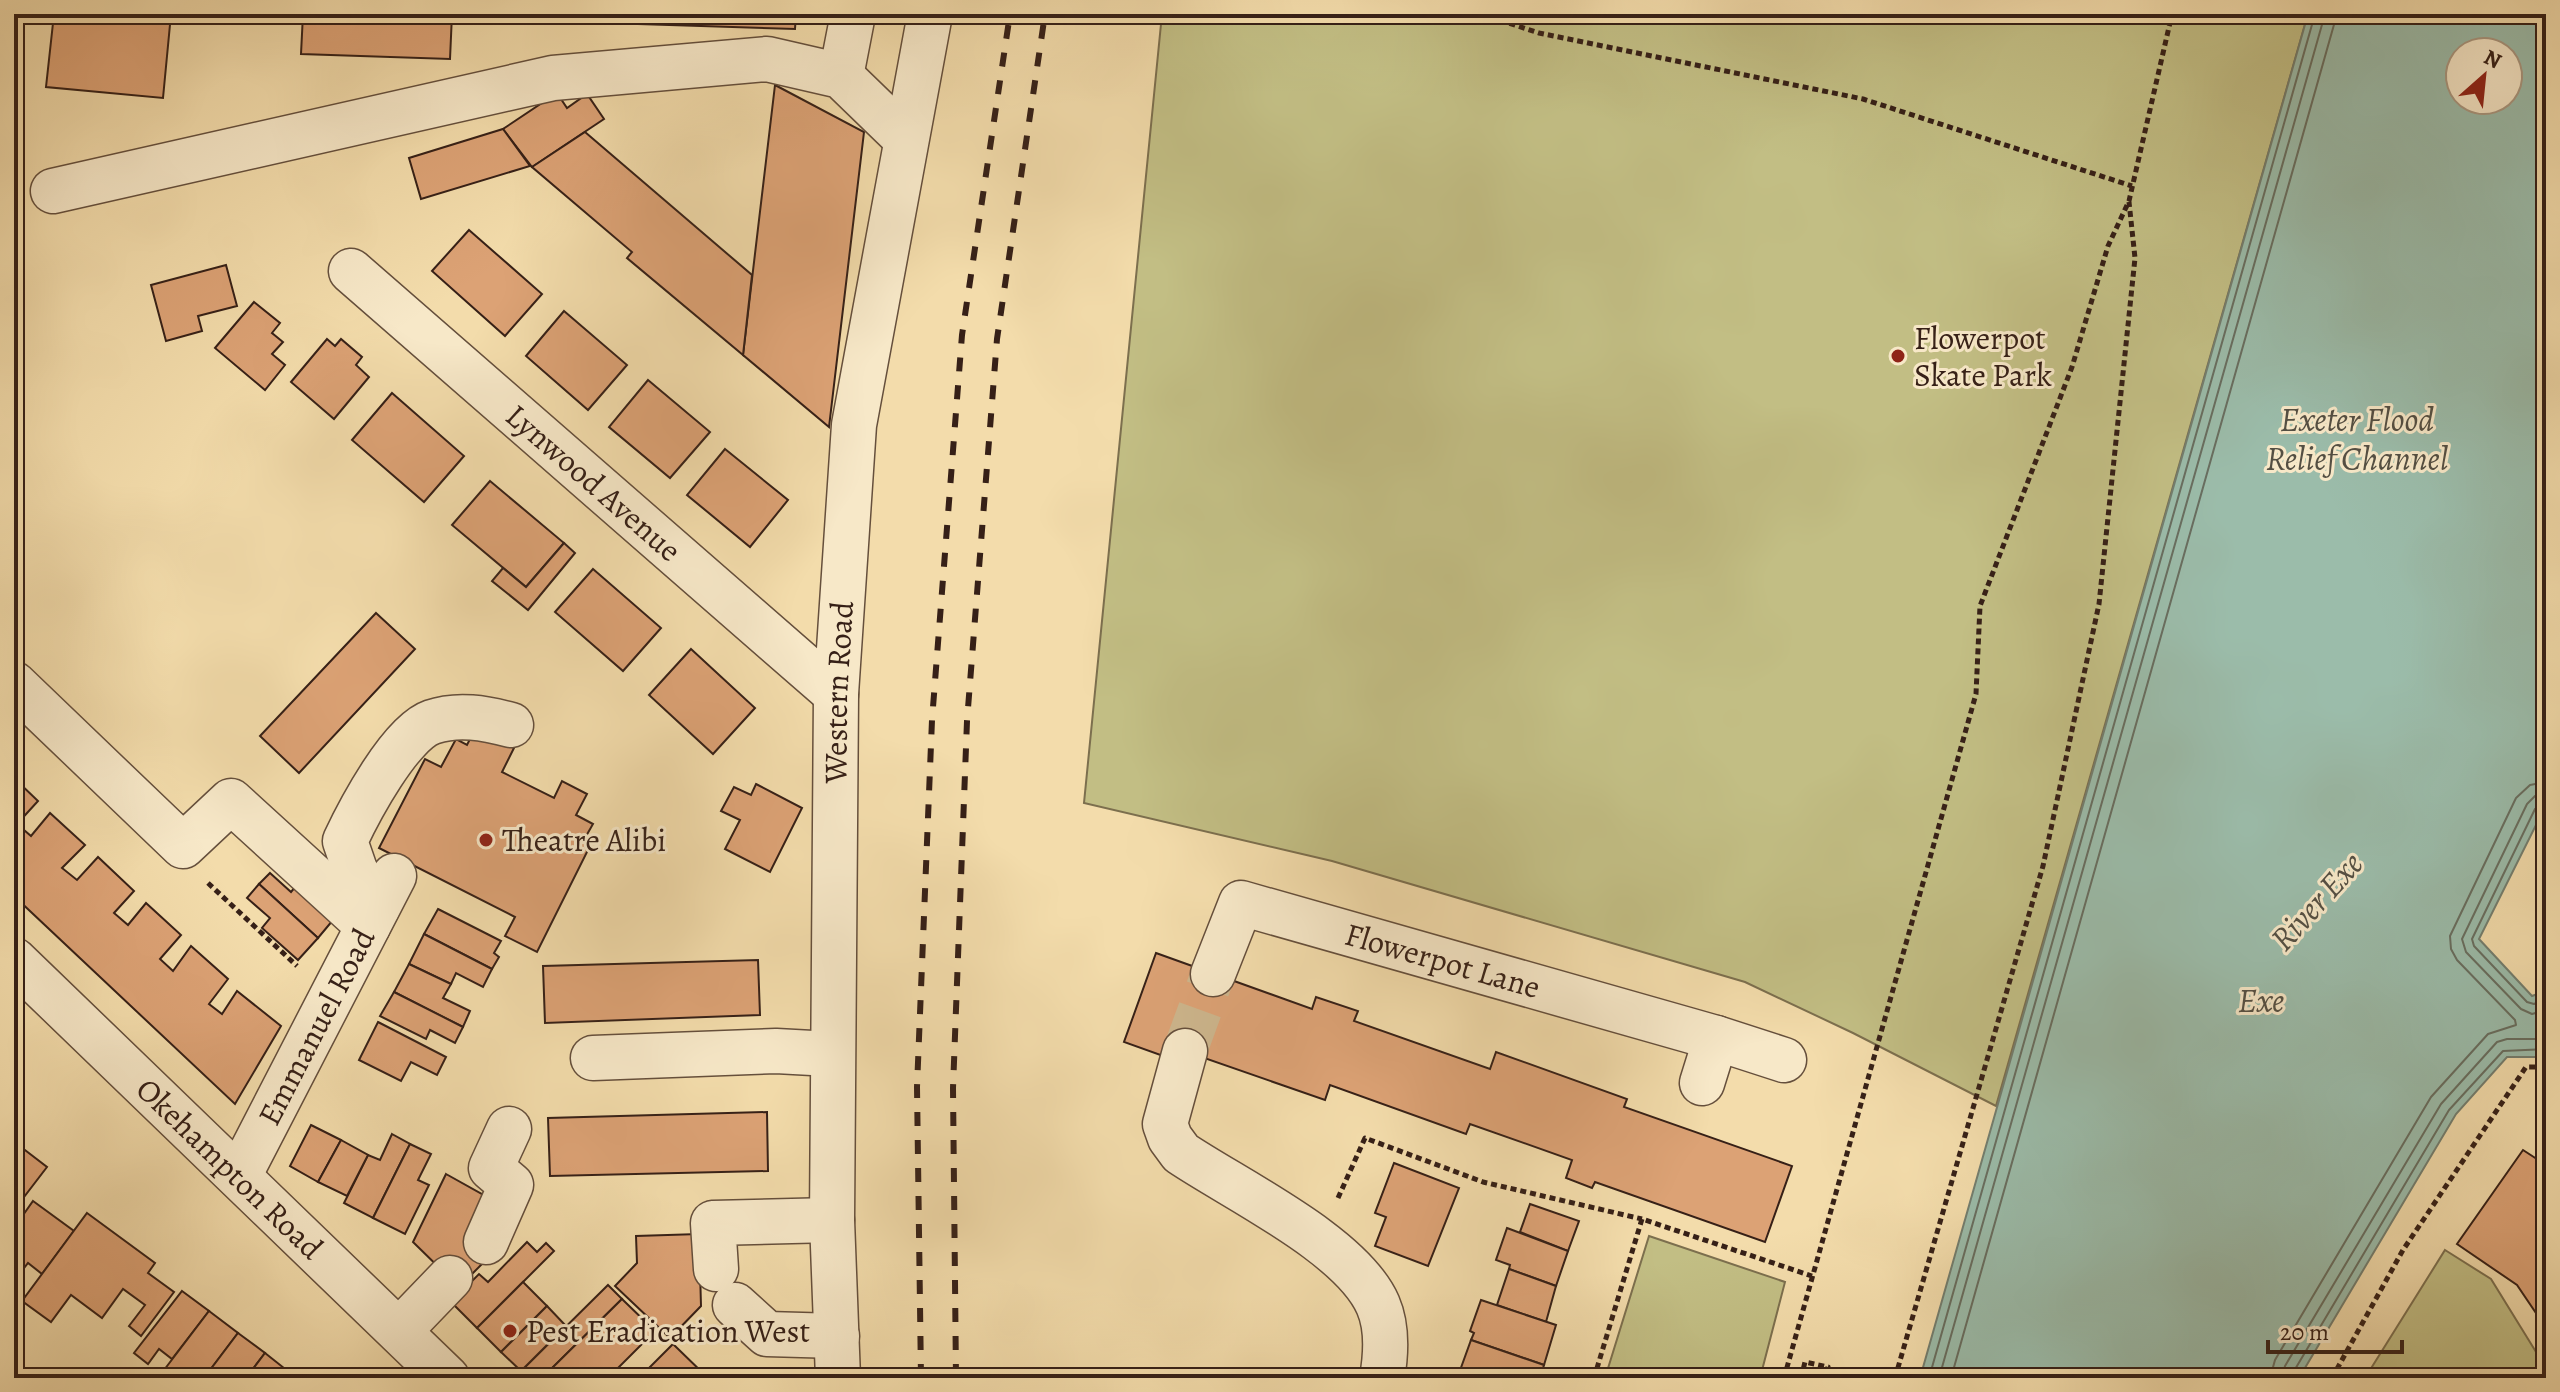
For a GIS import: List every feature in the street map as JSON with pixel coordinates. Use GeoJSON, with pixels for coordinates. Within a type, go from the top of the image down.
{"type":"FeatureCollection","features":[{"type":"Feature","properties":{"kind":"street"},"geometry":{"type":"LineString","coordinates":[[841,76],[853,14]]}},
{"type":"Feature","properties":{"kind":"street","name":"Western Road"},"geometry":{"type":"LineString","coordinates":[[838,1357],[832,1220],[831,1054],[836,694],[854,425],[930,14]]}},
{"type":"Feature","properties":{"kind":"street"},"geometry":{"type":"LineString","coordinates":[[53,191],[553,78],[767,59],[841,76],[905,138]]}},
{"type":"Feature","properties":{"kind":"street","name":"Lynwood Avenue"},"geometry":{"type":"LineString","coordinates":[[351,271],[836,694]]}},
{"type":"Feature","properties":{"kind":"street"},"geometry":{"type":"LineString","coordinates":[[14,684],[183,846],[231,801],[380,903]]}},
{"type":"Feature","properties":{"kind":"street"},"geometry":{"type":"LineString","coordinates":[[380,903],[355,870],[345,841],[367,795],[407,742],[430,722],[477,716],[511,725]]}},
{"type":"Feature","properties":{"kind":"street","name":"Emmanuel Road"},"geometry":{"type":"LineString","coordinates":[[239,1176],[380,903]]}},
{"type":"Feature","properties":{"kind":"street","name":"Flowerpot Lane"},"geometry":{"type":"LineString","coordinates":[[1213,974],[1241,903],[1784,1060]]}},
{"type":"Feature","properties":{"kind":"street","name":"Okehampton Road"},"geometry":{"type":"LineString","coordinates":[[14,960],[447,1378]]}},
{"type":"Feature","properties":{"kind":"street"},"geometry":{"type":"LineString","coordinates":[[1702,1083],[1716,1038]]}},
{"type":"Feature","properties":{"kind":"street"},"geometry":{"type":"LineString","coordinates":[[593,1058],[776,1051],[831,1054]]}},
{"type":"Feature","properties":{"kind":"street"},"geometry":{"type":"LineString","coordinates":[[1185,1051],[1165,1124],[1175,1146],[1193,1161],[1319,1239],[1367,1287],[1379,1306],[1386,1352],[1382,1378]]}},
{"type":"Feature","properties":{"kind":"street"},"geometry":{"type":"LineString","coordinates":[[486,1242],[511,1185],[491,1168],[509,1129]]}},
{"type":"Feature","properties":{"kind":"street"},"geometry":{"type":"LineString","coordinates":[[832,1220],[713,1223],[726,1287],[767,1334],[838,1357]]}},
{"type":"Feature","properties":{"kind":"street"},"geometry":{"type":"LineString","coordinates":[[399,1331],[450,1278]]}},
{"type":"Feature","properties":{"kind":"path"},"geometry":{"type":"LineString","coordinates":[[1481,14],[1539,33],[1863,99],[2132,186]]}},
{"type":"Feature","properties":{"kind":"path"},"geometry":{"type":"LineString","coordinates":[[1784,1378],[1976,694],[1980,606],[2072,367],[2108,246],[2129,201],[2172,14]]}},
{"type":"Feature","properties":{"kind":"path"},"geometry":{"type":"LineString","coordinates":[[1895,1378],[2043,866],[2099,604],[2135,258],[2129,201]]}},
{"type":"Feature","properties":{"kind":"path"},"geometry":{"type":"LineString","coordinates":[[183,846],[182,860],[331,997]]}},
{"type":"Feature","properties":{"kind":"path"},"geometry":{"type":"LineString","coordinates":[[2332,1378],[2403,1250],[2526,1067],[2546,1067]]}},
{"type":"Feature","properties":{"kind":"path"},"geometry":{"type":"LineString","coordinates":[[1319,1239],[1365,1138],[1483,1182],[1642,1219],[1812,1276]]}},
{"type":"Feature","properties":{"kind":"path"},"geometry":{"type":"LineString","coordinates":[[1594,1378],[1642,1219]]}},
{"type":"Feature","properties":{"kind":"path"},"geometry":{"type":"LineString","coordinates":[[1801,1378],[1805,1362],[1828,1367],[1825,1378]]}},
{"type":"Feature","properties":{"kind":"shaded area"},"geometry":{"type":"Polygon","coordinates":[[[1162,14],[2308,14],[1996,1106],[1745,982],[1332,861],[1084,803],[1162,14]]]}},
{"type":"Feature","properties":{"kind":"shaded area"},"geometry":{"type":"Polygon","coordinates":[[[1649,1236],[1785,1282],[1760,1378],[1605,1378],[1649,1236]]]}},
{"type":"Feature","properties":{"kind":"shaded area"},"geometry":{"type":"Polygon","coordinates":[[[2445,1250],[2491,1279],[2546,1368],[2546,1378],[2365,1378],[2445,1250]]]}},
{"type":"Feature","properties":{"kind":"water","name":"Exe"},"geometry":{"type":"Polygon","coordinates":[[[2308,14],[2546,14],[2546,805],[2479,939],[2532,996],[2546,991],[2546,1057],[2507,1057],[2456,1114],[2299,1378],[1920,1378],[2308,14]]]}},
{"type":"Feature","properties":{"kind":"building"},"geometry":{"type":"Polygon","coordinates":[[[54,14],[171,14],[163,98],[46,87],[54,14]]]}},
{"type":"Feature","properties":{"kind":"building"},"geometry":{"type":"Polygon","coordinates":[[[303,14],[452,14],[450,59],[301,54],[303,14]]]}},
{"type":"Feature","properties":{"kind":"building"},"geometry":{"type":"Polygon","coordinates":[[[452,14],[607,14],[607,23],[451,18],[452,14]]]}},
{"type":"Feature","properties":{"kind":"building"},"geometry":{"type":"Polygon","coordinates":[[[607,14],[796,14],[795,29],[607,23],[607,14]]]}},
{"type":"Feature","properties":{"kind":"building"},"geometry":{"type":"Polygon","coordinates":[[[775,85],[864,132],[829,427],[743,355],[775,85]]]}},
{"type":"Feature","properties":{"kind":"building"},"geometry":{"type":"Polygon","coordinates":[[[557,93],[567,108],[587,94],[604,119],[532,167],[503,129],[557,93]]]}},
{"type":"Feature","properties":{"kind":"building"},"geometry":{"type":"Polygon","coordinates":[[[503,129],[530,166],[421,199],[409,158],[503,129]]]}},
{"type":"Feature","properties":{"kind":"building"},"geometry":{"type":"Polygon","coordinates":[[[585,132],[752,275],[743,355],[627,258],[632,252],[532,167],[585,132]]]}},
{"type":"Feature","properties":{"kind":"building"},"geometry":{"type":"Polygon","coordinates":[[[469,230],[542,294],[505,336],[432,271],[469,230]]]}},
{"type":"Feature","properties":{"kind":"building"},"geometry":{"type":"Polygon","coordinates":[[[226,265],[237,306],[198,316],[202,331],[166,341],[151,285],[226,265]]]}},
{"type":"Feature","properties":{"kind":"building"},"geometry":{"type":"Polygon","coordinates":[[[254,302],[280,323],[272,333],[283,342],[272,354],[285,365],[265,390],[215,348],[254,302]]]}},
{"type":"Feature","properties":{"kind":"building"},"geometry":{"type":"Polygon","coordinates":[[[564,311],[627,365],[588,410],[526,356],[564,311]]]}},
{"type":"Feature","properties":{"kind":"building"},"geometry":{"type":"Polygon","coordinates":[[[327,339],[335,346],[341,339],[362,357],[356,365],[369,377],[334,419],[291,382],[327,339]]]}},
{"type":"Feature","properties":{"kind":"building"},"geometry":{"type":"Polygon","coordinates":[[[648,380],[710,432],[670,478],[609,427],[648,380]]]}},
{"type":"Feature","properties":{"kind":"building"},"geometry":{"type":"Polygon","coordinates":[[[392,393],[464,456],[424,502],[352,440],[392,393]]]}},
{"type":"Feature","properties":{"kind":"building"},"geometry":{"type":"Polygon","coordinates":[[[725,449],[788,500],[750,547],[687,495],[725,449]]]}},
{"type":"Feature","properties":{"kind":"building"},"geometry":{"type":"Polygon","coordinates":[[[490,481],[564,543],[526,587],[452,525],[490,481]]]}},
{"type":"Feature","properties":{"kind":"building"},"geometry":{"type":"Polygon","coordinates":[[[564,543],[575,553],[528,610],[492,581],[503,568],[526,587],[564,543]]]}},
{"type":"Feature","properties":{"kind":"building"},"geometry":{"type":"Polygon","coordinates":[[[593,569],[661,628],[623,671],[555,612],[593,569]]]}},
{"type":"Feature","properties":{"kind":"building"},"geometry":{"type":"Polygon","coordinates":[[[376,613],[415,649],[299,773],[260,736],[376,613]]]}},
{"type":"Feature","properties":{"kind":"building"},"geometry":{"type":"Polygon","coordinates":[[[691,649],[755,708],[713,754],[649,695],[691,649]]]}},
{"type":"Feature","properties":{"kind":"building","name":"Theatre Alibi"},"geometry":{"type":"Polygon","coordinates":[[[475,729],[514,748],[502,772],[554,798],[562,781],[587,794],[576,815],[593,824],[585,838],[592,842],[537,952],[505,936],[515,917],[379,848],[425,759],[441,767],[456,739],[467,745],[475,729]]]}},
{"type":"Feature","properties":{"kind":"building"},"geometry":{"type":"Polygon","coordinates":[[[14,778],[38,801],[17,824],[31,836],[50,813],[85,845],[62,868],[77,880],[98,857],[134,891],[114,913],[128,925],[146,903],[181,935],[160,959],[173,971],[191,946],[228,979],[209,1004],[222,1014],[237,991],[281,1026],[235,1104],[14,896],[14,778]]]}},
{"type":"Feature","properties":{"kind":"building"},"geometry":{"type":"Polygon","coordinates":[[[756,784],[802,808],[770,872],[725,849],[740,820],[721,811],[734,787],[751,795],[756,784]]]}},
{"type":"Feature","properties":{"kind":"building"},"geometry":{"type":"Polygon","coordinates":[[[270,873],[291,892],[301,880],[338,914],[318,938],[259,884],[270,873]]]}},
{"type":"Feature","properties":{"kind":"building"},"geometry":{"type":"Polygon","coordinates":[[[259,884],[318,938],[298,960],[262,928],[270,918],[247,898],[259,884]]]}},
{"type":"Feature","properties":{"kind":"building"},"geometry":{"type":"Polygon","coordinates":[[[438,909],[501,941],[494,953],[499,957],[492,969],[424,934],[438,909]]]}},
{"type":"Feature","properties":{"kind":"building"},"geometry":{"type":"Polygon","coordinates":[[[424,934],[492,969],[483,987],[456,973],[451,984],[409,964],[424,934]]]}},
{"type":"Feature","properties":{"kind":"building"},"geometry":{"type":"Polygon","coordinates":[[[1156,953],[1312,1009],[1316,997],[1358,1011],[1354,1021],[1490,1069],[1496,1052],[1627,1099],[1624,1107],[1792,1166],[1765,1242],[1595,1182],[1592,1188],[1566,1178],[1572,1160],[1470,1124],[1466,1134],[1330,1085],[1325,1100],[1170,1046],[1166,1057],[1124,1042],[1156,953]]]}},
{"type":"Feature","properties":{"kind":"building"},"geometry":{"type":"Polygon","coordinates":[[[758,960],[760,1015],[545,1023],[543,966],[758,960]]]}},
{"type":"Feature","properties":{"kind":"building"},"geometry":{"type":"Polygon","coordinates":[[[409,964],[451,984],[443,998],[470,1011],[463,1027],[394,992],[409,964]]]}},
{"type":"Feature","properties":{"kind":"building"},"geometry":{"type":"Polygon","coordinates":[[[394,992],[463,1027],[455,1043],[430,1030],[426,1039],[380,1016],[394,992]]]}},
{"type":"Feature","properties":{"kind":"building"},"geometry":{"type":"Polygon","coordinates":[[[378,1022],[446,1057],[437,1075],[411,1062],[401,1081],[359,1060],[378,1022]]]}},
{"type":"Feature","properties":{"kind":"building"},"geometry":{"type":"Polygon","coordinates":[[[767,1112],[768,1171],[550,1176],[548,1118],[767,1112]]]}},
{"type":"Feature","properties":{"kind":"building"},"geometry":{"type":"Polygon","coordinates":[[[311,1125],[341,1140],[318,1182],[290,1166],[311,1125]]]}},
{"type":"Feature","properties":{"kind":"building"},"geometry":{"type":"Polygon","coordinates":[[[392,1134],[410,1144],[373,1218],[344,1203],[368,1155],[380,1160],[392,1134]]]}},
{"type":"Feature","properties":{"kind":"building"},"geometry":{"type":"Polygon","coordinates":[[[341,1140],[368,1155],[347,1196],[318,1182],[341,1140]]]}},
{"type":"Feature","properties":{"kind":"building"},"geometry":{"type":"Polygon","coordinates":[[[410,1144],[431,1154],[418,1180],[429,1185],[405,1234],[373,1218],[410,1144]]]}},
{"type":"Feature","properties":{"kind":"building"},"geometry":{"type":"Polygon","coordinates":[[[21,1147],[47,1167],[14,1210],[14,1156],[21,1147]]]}},
{"type":"Feature","properties":{"kind":"building"},"geometry":{"type":"Polygon","coordinates":[[[2523,1150],[2546,1165],[2546,1328],[2517,1285],[2457,1244],[2523,1150]]]}},
{"type":"Feature","properties":{"kind":"building"},"geometry":{"type":"Polygon","coordinates":[[[1394,1163],[1459,1188],[1428,1266],[1375,1246],[1386,1217],[1375,1213],[1394,1163]]]}},
{"type":"Feature","properties":{"kind":"building"},"geometry":{"type":"Polygon","coordinates":[[[446,1174],[487,1197],[495,1251],[459,1287],[413,1242],[446,1174]]]}},
{"type":"Feature","properties":{"kind":"building"},"geometry":{"type":"Polygon","coordinates":[[[33,1201],[74,1231],[42,1274],[28,1263],[21,1272],[14,1267],[14,1228],[33,1201]]]}},
{"type":"Feature","properties":{"kind":"building"},"geometry":{"type":"Polygon","coordinates":[[[1530,1204],[1579,1221],[1568,1251],[1520,1232],[1530,1204]]]}},
{"type":"Feature","properties":{"kind":"building"},"geometry":{"type":"Polygon","coordinates":[[[87,1213],[155,1263],[148,1273],[174,1292],[141,1336],[129,1326],[145,1305],[123,1289],[102,1318],[71,1295],[51,1322],[22,1301],[87,1213]]]}},
{"type":"Feature","properties":{"kind":"building"},"geometry":{"type":"Polygon","coordinates":[[[1507,1228],[1568,1251],[1556,1286],[1509,1269],[1510,1265],[1496,1260],[1507,1228]]]}},
{"type":"Feature","properties":{"kind":"building"},"geometry":{"type":"Polygon","coordinates":[[[699,1234],[701,1306],[670,1338],[615,1286],[637,1263],[636,1236],[699,1234]]]}},
{"type":"Feature","properties":{"kind":"building"},"geometry":{"type":"Polygon","coordinates":[[[527,1242],[537,1252],[546,1243],[554,1251],[477,1328],[451,1302],[479,1274],[488,1282],[527,1242]]]}},
{"type":"Feature","properties":{"kind":"building"},"geometry":{"type":"Polygon","coordinates":[[[1509,1269],[1556,1286],[1546,1322],[1497,1305],[1509,1269]]]}},
{"type":"Feature","properties":{"kind":"building"},"geometry":{"type":"Polygon","coordinates":[[[523,1282],[547,1306],[501,1352],[477,1328],[523,1282]]]}},
{"type":"Feature","properties":{"kind":"building"},"geometry":{"type":"Polygon","coordinates":[[[608,1285],[622,1299],[542,1378],[527,1378],[521,1371],[608,1285]]]}},
{"type":"Feature","properties":{"kind":"building"},"geometry":{"type":"Polygon","coordinates":[[[182,1291],[209,1311],[172,1359],[159,1349],[148,1364],[134,1353],[182,1291]]]}},
{"type":"Feature","properties":{"kind":"building"},"geometry":{"type":"Polygon","coordinates":[[[622,1299],[655,1331],[608,1378],[542,1378],[622,1299]]]}},
{"type":"Feature","properties":{"kind":"building"},"geometry":{"type":"Polygon","coordinates":[[[1481,1300],[1556,1325],[1544,1365],[1471,1340],[1474,1333],[1470,1331],[1481,1300]]]}},
{"type":"Feature","properties":{"kind":"building"},"geometry":{"type":"Polygon","coordinates":[[[547,1306],[566,1326],[521,1371],[501,1352],[547,1306]]]}},
{"type":"Feature","properties":{"kind":"building"},"geometry":{"type":"Polygon","coordinates":[[[209,1311],[238,1333],[204,1378],[198,1378],[188,1371],[182,1378],[166,1378],[161,1374],[209,1311]]]}},
{"type":"Feature","properties":{"kind":"building"},"geometry":{"type":"Polygon","coordinates":[[[238,1333],[265,1353],[246,1378],[204,1378],[238,1333]]]}},
{"type":"Feature","properties":{"kind":"building"},"geometry":{"type":"Polygon","coordinates":[[[1471,1340],[1544,1365],[1540,1378],[1458,1376],[1471,1340]]]}},
{"type":"Feature","properties":{"kind":"building"},"geometry":{"type":"Polygon","coordinates":[[[673,1344],[708,1378],[639,1378],[673,1344]]]}},
{"type":"Feature","properties":{"kind":"building"},"geometry":{"type":"Polygon","coordinates":[[[265,1353],[294,1376],[246,1378],[265,1353]]]}},
{"type":"Feature","properties":{"kind":"tunnel"},"geometry":{"type":"LineString","coordinates":[[1185,1051],[1213,974]]}},
{"type":"Feature","properties":{"kind":"railway"},"geometry":{"type":"LineString","coordinates":[[921,1378],[917,1087],[932,720],[962,335],[1010,14]]}},
{"type":"Feature","properties":{"kind":"railway"},"geometry":{"type":"LineString","coordinates":[[956,1378],[953,1088],[967,721],[997,339],[1045,14]]}},
{"type":"Feature","properties":{"kind":"place","name":"Flowerpot Skate Park"},"geometry":{"type":"Point","coordinates":[1898,356]}},
{"type":"Feature","properties":{"kind":"place","name":"Theatre Alibi"},"geometry":{"type":"Point","coordinates":[486,840]}},
{"type":"Feature","properties":{"kind":"place","name":"Pest Eradication West"},"geometry":{"type":"Point","coordinates":[510,1331]}},
{"type":"Feature","properties":{"kind":"water label","name":"Exeter Flood Relief Channel"},"geometry":{"type":"Point","coordinates":[2357,438]}},
{"type":"Feature","properties":{"kind":"water label","name":"River Exe"},"geometry":{"type":"Point","coordinates":[2316,901]}}]}
